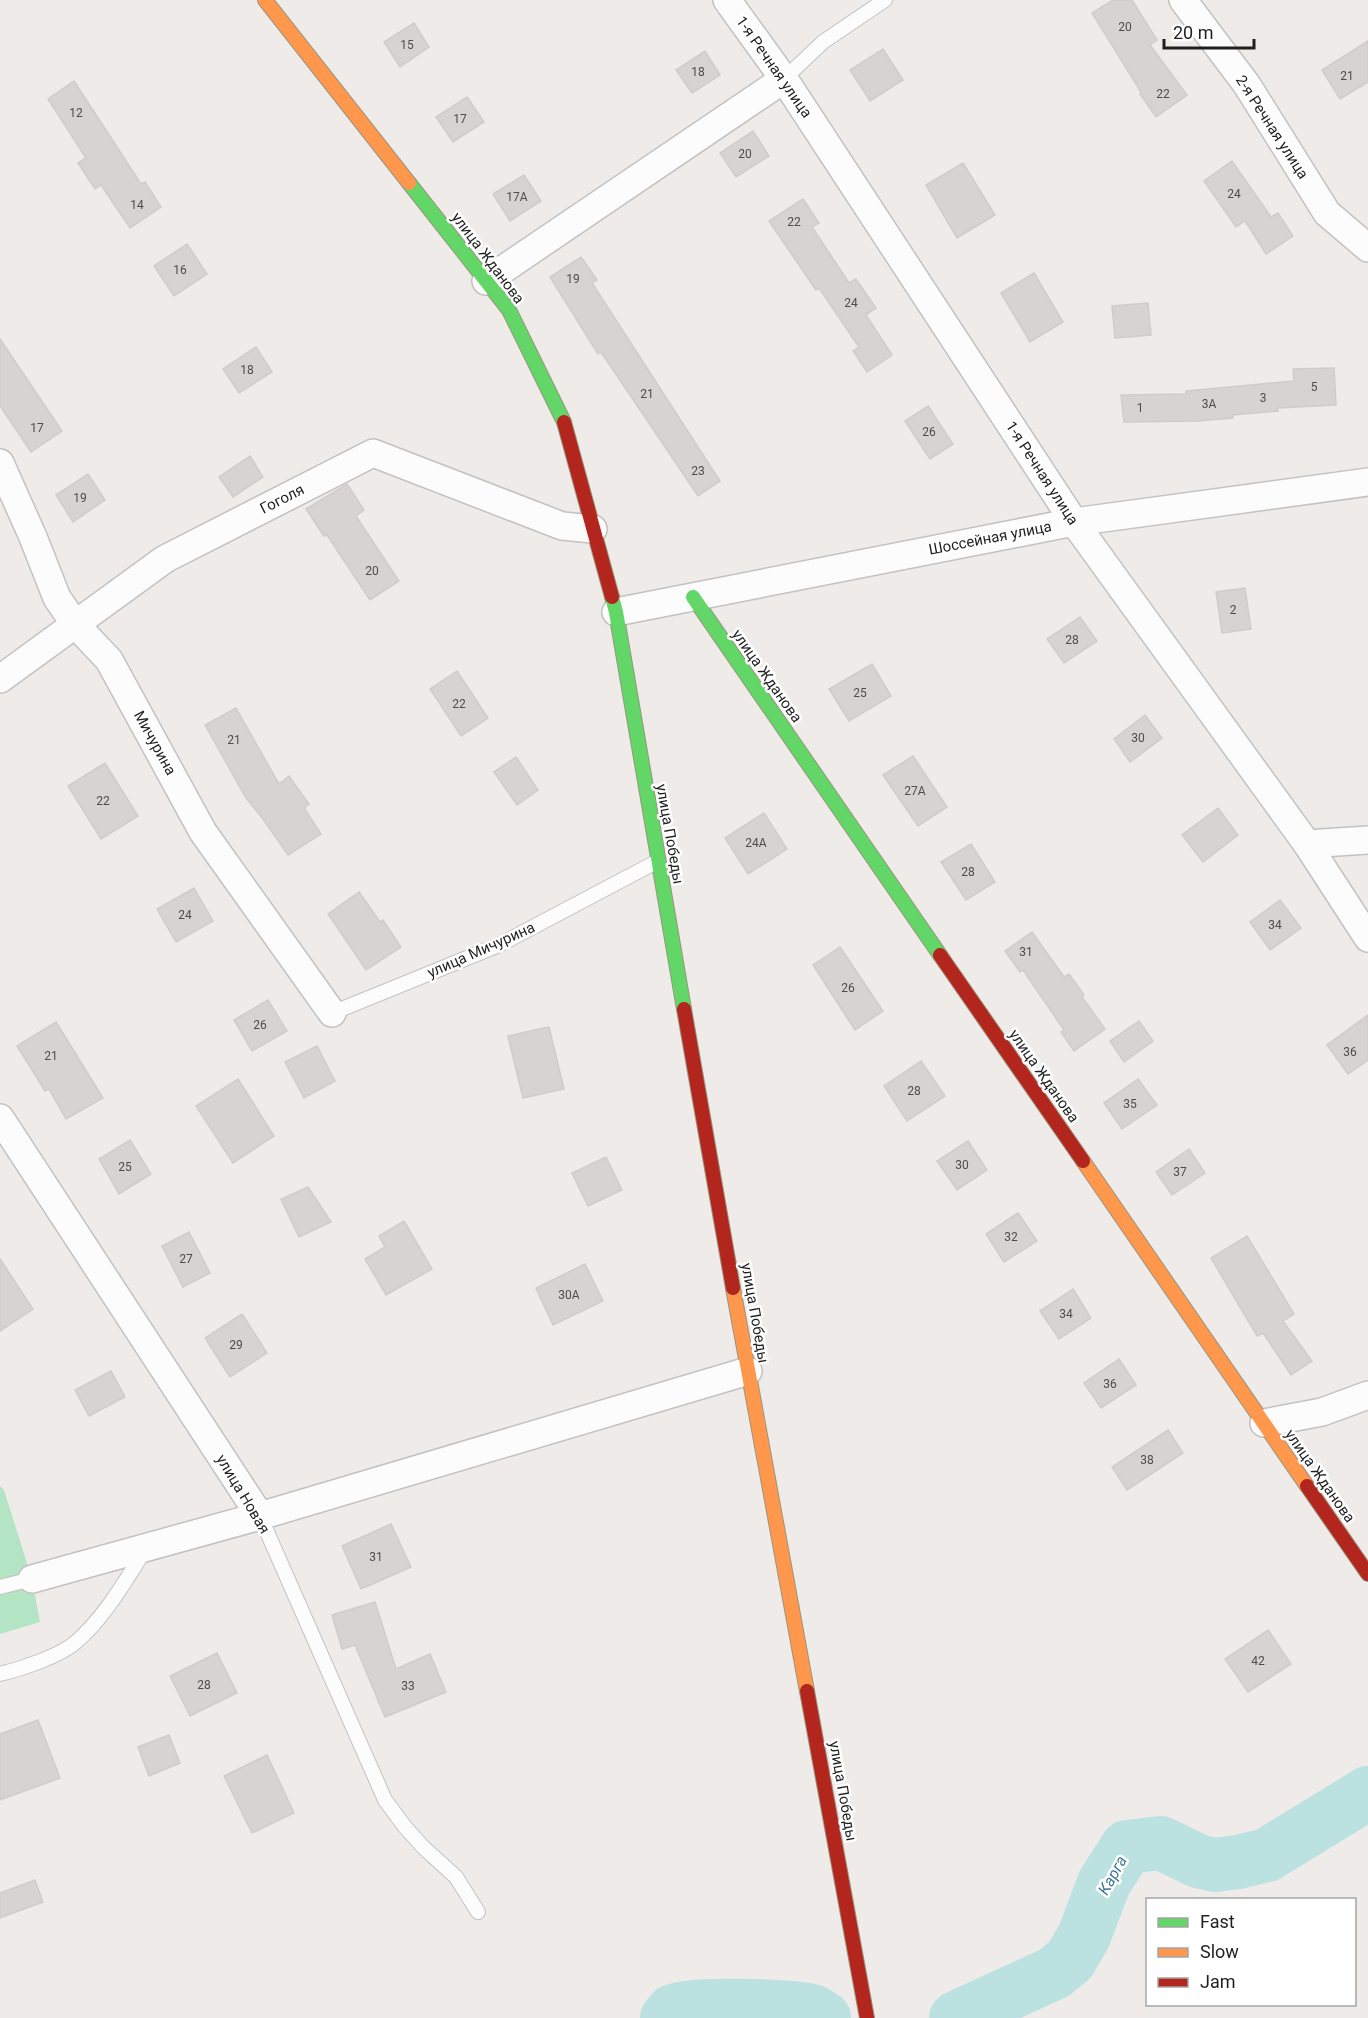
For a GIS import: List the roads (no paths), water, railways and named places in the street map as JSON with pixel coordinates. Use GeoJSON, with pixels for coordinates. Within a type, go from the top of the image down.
{"type":"FeatureCollection","features":[{"type":"Feature","properties":{"kind":"street","name":"улица Жданова"},"geometry":{"type":"LineString","coordinates":[[265,0],[509,310],[563,420],[615,612]]}},
{"type":"Feature","properties":{"kind":"street","name":"1-я Речная улица"},"geometry":{"type":"LineString","coordinates":[[727,0],[784,79],[1074,522],[1307,844],[1368,938]]}},
{"type":"Feature","properties":{"kind":"street","name":"2-я Речная улица"},"geometry":{"type":"LineString","coordinates":[[1183,0],[1247,85],[1327,213],[1368,248]]}},
{"type":"Feature","properties":{"kind":"street"},"geometry":{"type":"LineString","coordinates":[[486,281],[784,79]]}},
{"type":"Feature","properties":{"kind":"street","name":"Гоголя"},"geometry":{"type":"LineString","coordinates":[[0,679],[165,559],[373,453],[562,526],[593,529]]}},
{"type":"Feature","properties":{"kind":"street","name":"Мичурина"},"geometry":{"type":"LineString","coordinates":[[0,463],[57,598],[75,624],[109,660],[203,832],[332,1013]]}},
{"type":"Feature","properties":{"kind":"street","name":"Шоссейная улица"},"geometry":{"type":"LineString","coordinates":[[615,612],[1074,522],[1368,482]]}},
{"type":"Feature","properties":{"kind":"street","name":"улица Жданова"},"geometry":{"type":"LineString","coordinates":[[693,597],[1368,1574]]}},
{"type":"Feature","properties":{"kind":"street","name":"улица Победы"},"geometry":{"type":"LineString","coordinates":[[615,612],[748,1371],[867,2018]]}},
{"type":"Feature","properties":{"kind":"street"},"geometry":{"type":"LineString","coordinates":[[1307,844],[1368,840]]}},
{"type":"Feature","properties":{"kind":"street","name":"улица Новая"},"geometry":{"type":"LineString","coordinates":[[0,1118],[260,1516]]}},
{"type":"Feature","properties":{"kind":"street"},"geometry":{"type":"LineString","coordinates":[[32,1579],[260,1516],[748,1371]]}},
{"type":"Feature","properties":{"kind":"street"},"geometry":{"type":"LineString","coordinates":[[1264,1423],[1322,1412],[1368,1395]]}},
{"type":"Feature","properties":{"kind":"lane"},"geometry":{"type":"LineString","coordinates":[[784,79],[823,42],[885,0]]}},
{"type":"Feature","properties":{"kind":"lane","name":"улица Мичурина"},"geometry":{"type":"LineString","coordinates":[[332,1013],[499,945],[658,861]]}},
{"type":"Feature","properties":{"kind":"lane","name":"улица Новая"},"geometry":{"type":"LineString","coordinates":[[260,1516],[385,1800],[424,1848],[456,1877],[478,1912]]}},
{"type":"Feature","properties":{"kind":"lane"},"geometry":{"type":"LineString","coordinates":[[0,1674],[23,1668],[75,1643],[113,1598],[148,1546]]}},
{"type":"Feature","properties":{"kind":"lane"},"geometry":{"type":"LineString","coordinates":[[1,1585],[32,1579]]}},
{"type":"Feature","properties":{"kind":"waterway","name":"Карга"},"geometry":{"type":"LineString","coordinates":[[956,2018],[1054,1973],[1070,1960],[1084,1936],[1104,1883],[1127,1847],[1161,1843],[1198,1861],[1215,1865],[1238,1862],[1267,1855],[1368,1793]]}},
{"type":"Feature","properties":{"kind":"waterway","name":"Карга"},"geometry":{"type":"LineString","coordinates":[[667,2018],[673,2011],[698,2006],[764,2006],[801,2009],[814,2012],[824,2018]]}}]}
